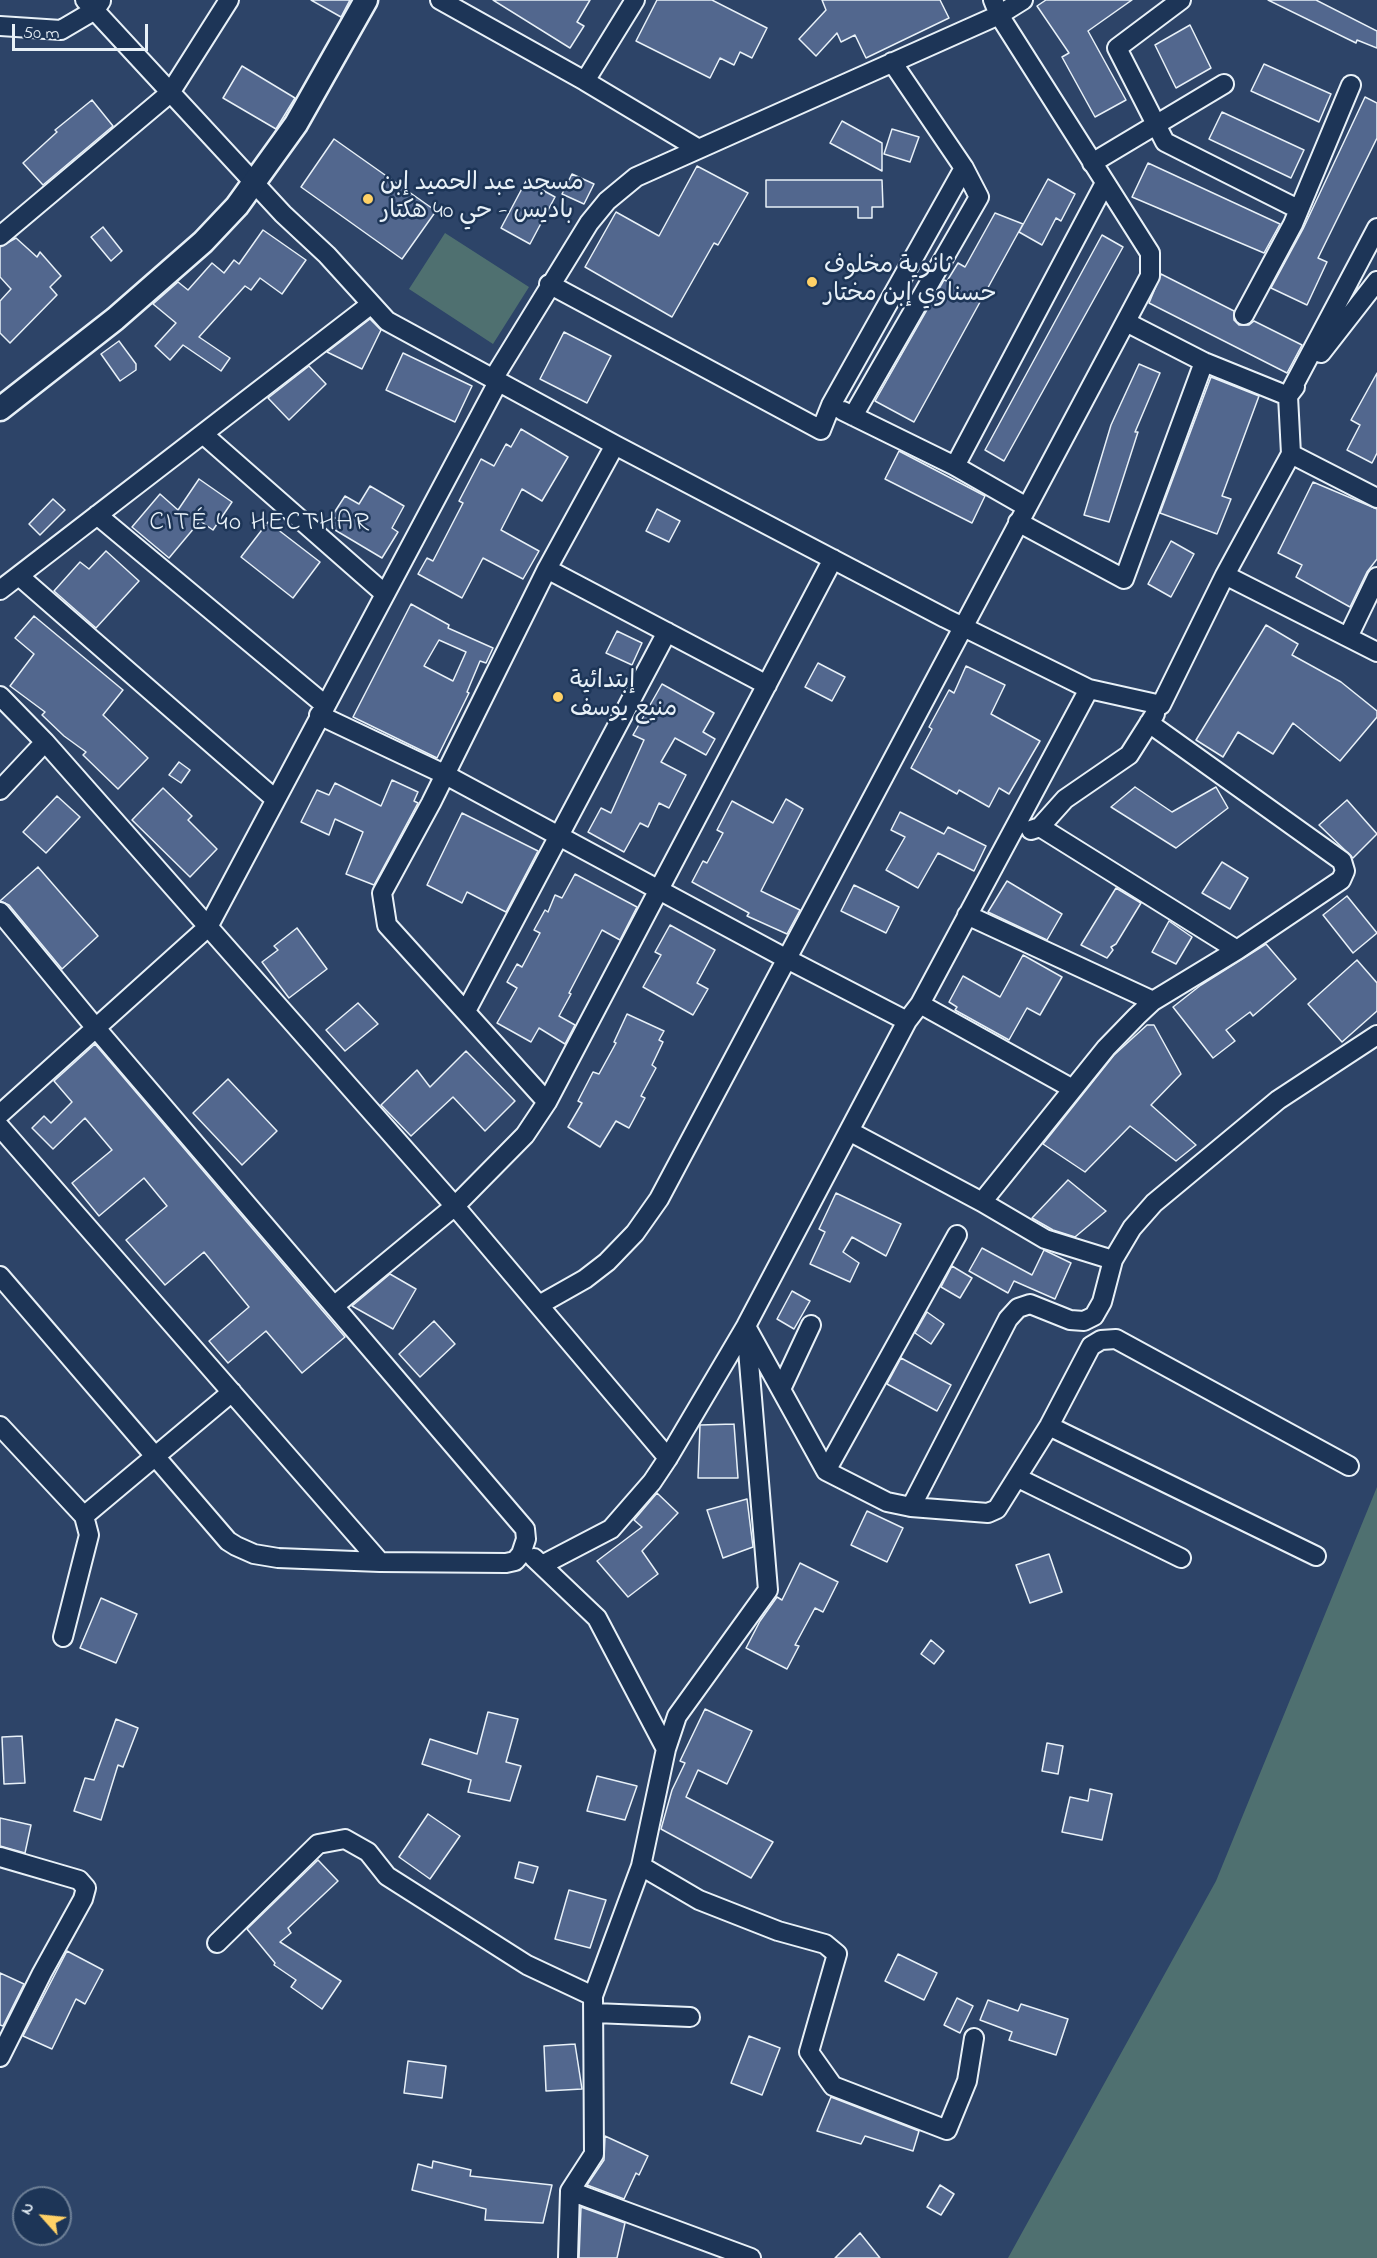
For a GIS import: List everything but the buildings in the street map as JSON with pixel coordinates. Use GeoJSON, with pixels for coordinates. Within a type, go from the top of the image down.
{"type":"FeatureCollection","features":[{"type":"Feature","properties":{"kind":"main road"},"geometry":{"type":"LineString","coordinates":[[0,409],[115,319],[177,266],[219,225],[255,182],[296,124],[366,0]]}},
{"type":"Feature","properties":{"kind":"street"},"geometry":{"type":"LineString","coordinates":[[0,236],[170,93],[229,0]]}},
{"type":"Feature","properties":{"kind":"street"},"geometry":{"type":"LineString","coordinates":[[440,0],[585,81],[697,148]]}},
{"type":"Feature","properties":{"kind":"street"},"geometry":{"type":"LineString","coordinates":[[585,81],[634,0]]}},
{"type":"Feature","properties":{"kind":"street"},"geometry":{"type":"LineString","coordinates":[[0,1114],[208,927],[495,381],[549,284],[589,223],[613,195],[646,171],[892,62],[996,7],[1023,0]]}},
{"type":"Feature","properties":{"kind":"street"},"geometry":{"type":"LineString","coordinates":[[1181,0],[1117,48],[1165,142],[1298,209]]}},
{"type":"Feature","properties":{"kind":"street"},"geometry":{"type":"LineString","coordinates":[[0,26],[61,30],[94,3],[170,93],[327,255],[370,305],[387,321],[615,445],[963,627],[1089,689],[1161,705]]}},
{"type":"Feature","properties":{"kind":"street"},"geometry":{"type":"LineString","coordinates":[[538,1305],[596,1271],[635,1233],[659,1199],[1150,276],[1150,253],[996,7]]}},
{"type":"Feature","properties":{"kind":"street"},"geometry":{"type":"LineString","coordinates":[[853,416],[979,197],[964,168],[892,62]]}},
{"type":"Feature","properties":{"kind":"street"},"geometry":{"type":"LineString","coordinates":[[1092,163],[1224,84]]}},
{"type":"Feature","properties":{"kind":"street"},"geometry":{"type":"LineString","coordinates":[[1244,315],[1298,209],[1350,85]]}},
{"type":"Feature","properties":{"kind":"street"},"geometry":{"type":"LineString","coordinates":[[549,284],[821,430],[831,405],[964,168]]}},
{"type":"Feature","properties":{"kind":"street"},"geometry":{"type":"LineString","coordinates":[[955,466],[1105,183]]}},
{"type":"Feature","properties":{"kind":"street"},"geometry":{"type":"LineString","coordinates":[[1012,835],[1040,827],[1065,799],[1130,755],[1161,705],[1225,575],[1291,454],[1288,396],[1377,228]]}},
{"type":"Feature","properties":{"kind":"street"},"geometry":{"type":"LineString","coordinates":[[1288,396],[1377,281]]}},
{"type":"Feature","properties":{"kind":"street"},"geometry":{"type":"LineString","coordinates":[[0,590],[370,305]]}},
{"type":"Feature","properties":{"kind":"street"},"geometry":{"type":"LineString","coordinates":[[1126,322],[1204,362],[1288,396]]}},
{"type":"Feature","properties":{"kind":"street"},"geometry":{"type":"LineString","coordinates":[[831,405],[955,466],[1022,514],[1124,579],[1204,362]]}},
{"type":"Feature","properties":{"kind":"street"},"geometry":{"type":"LineString","coordinates":[[203,434],[385,594]]}},
{"type":"Feature","properties":{"kind":"street"},"geometry":{"type":"LineString","coordinates":[[547,1102],[387,925],[382,907],[382,893],[547,569],[615,445]]}},
{"type":"Feature","properties":{"kind":"street"},"geometry":{"type":"LineString","coordinates":[[1291,454],[1377,498]]}},
{"type":"Feature","properties":{"kind":"street"},"geometry":{"type":"LineString","coordinates":[[97,515],[322,710],[907,1021]]}},
{"type":"Feature","properties":{"kind":"street"},"geometry":{"type":"LineString","coordinates":[[334,1306],[455,1206],[522,1140],[547,1102],[833,559]]}},
{"type":"Feature","properties":{"kind":"street"},"geometry":{"type":"LineString","coordinates":[[547,569],[767,685]]}},
{"type":"Feature","properties":{"kind":"street"},"geometry":{"type":"LineString","coordinates":[[1225,575],[1349,635],[1377,652]]}},
{"type":"Feature","properties":{"kind":"street"},"geometry":{"type":"LineString","coordinates":[[19,576],[275,799]]}},
{"type":"Feature","properties":{"kind":"street"},"geometry":{"type":"LineString","coordinates":[[1349,635],[1377,577]]}},
{"type":"Feature","properties":{"kind":"street"},"geometry":{"type":"LineString","coordinates":[[466,1011],[667,632]]}},
{"type":"Feature","properties":{"kind":"street"},"geometry":{"type":"LineString","coordinates":[[542,1565],[611,1528],[652,1482],[668,1458],[746,1326],[907,1021],[920,1004],[1089,689]]}},
{"type":"Feature","properties":{"kind":"street"},"geometry":{"type":"LineString","coordinates":[[0,696],[45,742],[455,1206],[668,1458]]}},
{"type":"Feature","properties":{"kind":"street"},"geometry":{"type":"LineString","coordinates":[[982,1202],[1106,1047],[1153,1001],[1237,950],[1341,880],[1345,871],[1342,861],[1149,723]]}},
{"type":"Feature","properties":{"kind":"street"},"geometry":{"type":"LineString","coordinates":[[0,790],[45,742]]}},
{"type":"Feature","properties":{"kind":"street"},"geometry":{"type":"LineString","coordinates":[[1040,827],[1237,950]]}},
{"type":"Feature","properties":{"kind":"street"},"geometry":{"type":"LineString","coordinates":[[0,912],[95,1027],[525,1529],[524,1548],[515,1561],[506,1563],[278,1558],[244,1550],[228,1541],[0,1276]]}},
{"type":"Feature","properties":{"kind":"street"},"geometry":{"type":"LineString","coordinates":[[968,915],[1153,1001]]}},
{"type":"Feature","properties":{"kind":"street"},"geometry":{"type":"LineString","coordinates":[[920,1004],[1073,1089]]}},
{"type":"Feature","properties":{"kind":"street"},"geometry":{"type":"LineString","coordinates":[[910,1507],[1008,1319],[1018,1308],[1030,1304],[1070,1320],[1084,1321],[1094,1316],[1102,1302],[1113,1260],[1132,1228],[1154,1203],[1278,1100],[1377,1035]]}},
{"type":"Feature","properties":{"kind":"street"},"geometry":{"type":"LineString","coordinates":[[0,1127],[380,1562]]}},
{"type":"Feature","properties":{"kind":"street"},"geometry":{"type":"LineString","coordinates":[[849,1131],[982,1202],[1045,1239],[1113,1260]]}},
{"type":"Feature","properties":{"kind":"street"},"geometry":{"type":"LineString","coordinates":[[826,1471],[957,1235]]}},
{"type":"Feature","properties":{"kind":"street"},"geometry":{"type":"LineString","coordinates":[[782,1388],[811,1325]]}},
{"type":"Feature","properties":{"kind":"street"},"geometry":{"type":"LineString","coordinates":[[746,1326],[826,1471],[887,1502],[910,1507],[988,1513],[996,1509],[1004,1501],[1049,1426],[1091,1346],[1101,1340],[1116,1339],[1349,1466]]}},
{"type":"Feature","properties":{"kind":"street"},"geometry":{"type":"LineString","coordinates":[[568,2258],[570,2191],[594,2154],[594,2004],[641,1866],[666,1749],[677,1716],[768,1590],[746,1326]]}},
{"type":"Feature","properties":{"kind":"street"},"geometry":{"type":"LineString","coordinates":[[84,1516],[232,1392]]}},
{"type":"Feature","properties":{"kind":"street"},"geometry":{"type":"LineString","coordinates":[[0,1426],[84,1516],[89,1535],[63,1637]]}},
{"type":"Feature","properties":{"kind":"street"},"geometry":{"type":"LineString","coordinates":[[1049,1426],[1316,1556]]}},
{"type":"Feature","properties":{"kind":"street"},"geometry":{"type":"LineString","coordinates":[[1018,1478],[1181,1558]]}},
{"type":"Feature","properties":{"kind":"street"},"geometry":{"type":"LineString","coordinates":[[524,1548],[597,1618],[666,1749]]}},
{"type":"Feature","properties":{"kind":"street"},"geometry":{"type":"LineString","coordinates":[[216,1943],[318,1844],[345,1839],[368,1852],[387,1876],[527,1965],[594,2004],[690,2017]]}},
{"type":"Feature","properties":{"kind":"street"},"geometry":{"type":"LineString","coordinates":[[0,1857],[79,1880],[86,1888],[83,1899],[42,1973],[0,2057]]}},
{"type":"Feature","properties":{"kind":"street"},"geometry":{"type":"LineString","coordinates":[[641,1866],[699,1900],[778,1931],[825,1944],[837,1954],[809,2052],[832,2086],[946,2130],[967,2081],[974,2038]]}},
{"type":"Feature","properties":{"kind":"street"},"geometry":{"type":"LineString","coordinates":[[570,2191],[751,2258]]}},
{"type":"Feature","properties":{"kind":"green space"},"geometry":{"type":"Polygon","coordinates":[[[445,233],[529,287],[493,344],[409,289],[445,233]]]}},
{"type":"Feature","properties":{"kind":"green space"},"geometry":{"type":"Polygon","coordinates":[[[1377,1487],[1377,2258],[1008,2258],[1216,1881],[1377,1487]]]}},
{"type":"Feature","properties":{"kind":"place","name":"مسجد عبد الحميد إبن باديس - حي 40 هكتار"},"geometry":{"type":"Point","coordinates":[368,199]}},
{"type":"Feature","properties":{"kind":"place","name":"ثانوية مخلوف حسناوي إبن مختار"},"geometry":{"type":"Point","coordinates":[812,282]}},
{"type":"Feature","properties":{"kind":"place","name":"إبتدائية منيع يوسف"},"geometry":{"type":"Point","coordinates":[558,697]}},
{"type":"Feature","properties":{"kind":"district","name":"CITÉ 40 HECTHAR"},"geometry":{"type":"Point","coordinates":[260,525]}}]}
